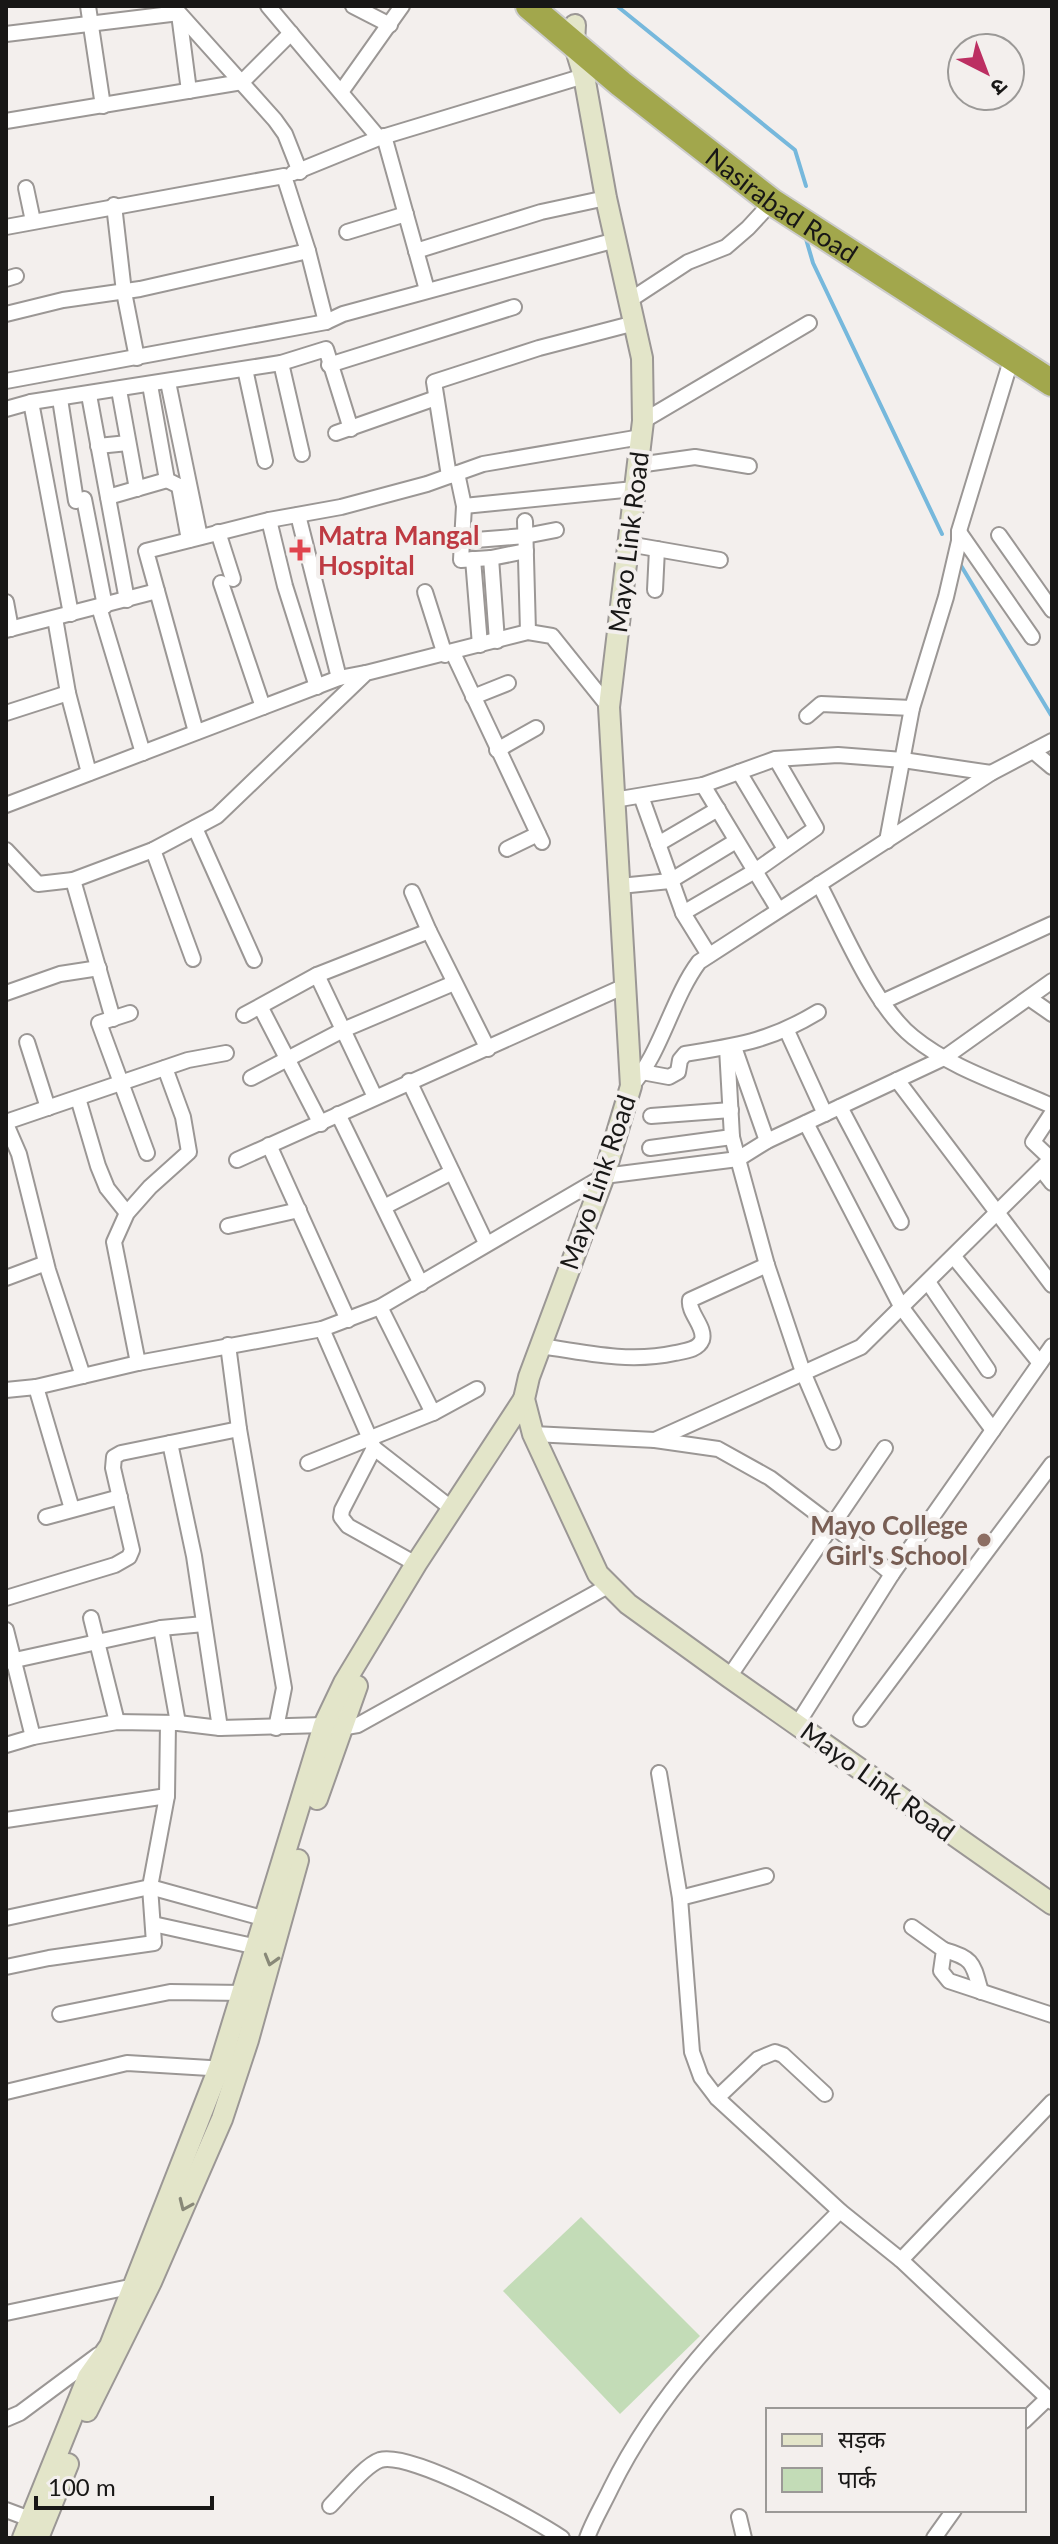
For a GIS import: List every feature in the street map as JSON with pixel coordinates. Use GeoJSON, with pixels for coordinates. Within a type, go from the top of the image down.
{"type":"FeatureCollection","features":[{"type":"Feature","properties":{"kind":"highway","name":"Nasirabad Road"},"geometry":{"type":"LineString","coordinates":[[529,6],[574,34],[773,190],[1052,370]]}},
{"type":"Feature","properties":{"kind":"highway","name":"Nasirabad Road"},"geometry":{"type":"LineString","coordinates":[[553,6],[574,34],[621,84],[772,202],[1052,383]]}},
{"type":"Feature","properties":{"kind":"street"},"geometry":{"type":"LineString","coordinates":[[88,6],[103,106]]}},
{"type":"Feature","properties":{"kind":"street"},"geometry":{"type":"LineString","coordinates":[[268,6],[382,137],[427,290]]}},
{"type":"Feature","properties":{"kind":"street"},"geometry":{"type":"LineString","coordinates":[[353,6],[390,25]]}},
{"type":"Feature","properties":{"kind":"street"},"geometry":{"type":"LineString","coordinates":[[341,92],[402,6]]}},
{"type":"Feature","properties":{"kind":"street"},"geometry":{"type":"LineString","coordinates":[[6,34],[178,9]]}},
{"type":"Feature","properties":{"kind":"street"},"geometry":{"type":"LineString","coordinates":[[178,9],[285,134],[300,172]]}},
{"type":"Feature","properties":{"kind":"street"},"geometry":{"type":"LineString","coordinates":[[178,9],[189,91]]}},
{"type":"Feature","properties":{"kind":"street"},"geometry":{"type":"LineString","coordinates":[[6,121],[242,82],[291,33]]}},
{"type":"Feature","properties":{"kind":"street","name":"Mayo Link Road"},"geometry":{"type":"LineString","coordinates":[[574,34],[642,358],[642,429],[609,707],[625,986],[648,1078],[604,1176],[541,1346],[526,1406],[533,1434],[598,1574],[608,1586],[729,1677],[1052,1904]]}},
{"type":"Feature","properties":{"kind":"street"},"geometry":{"type":"LineString","coordinates":[[6,227],[300,172],[382,137],[584,76]]}},
{"type":"Feature","properties":{"kind":"street"},"geometry":{"type":"LineString","coordinates":[[284,176],[308,251],[319,323],[344,431],[436,398]]}},
{"type":"Feature","properties":{"kind":"street"},"geometry":{"type":"LineString","coordinates":[[26,188],[33,221]]}},
{"type":"Feature","properties":{"kind":"street"},"geometry":{"type":"LineString","coordinates":[[416,251],[541,212],[606,198]]}},
{"type":"Feature","properties":{"kind":"street"},"geometry":{"type":"LineString","coordinates":[[630,300],[688,262],[726,247],[772,202]]}},
{"type":"Feature","properties":{"kind":"street"},"geometry":{"type":"LineString","coordinates":[[114,205],[124,292],[167,480]]}},
{"type":"Feature","properties":{"kind":"street"},"geometry":{"type":"LineString","coordinates":[[347,232],[406,214]]}},
{"type":"Feature","properties":{"kind":"street"},"geometry":{"type":"LineString","coordinates":[[6,381],[319,323],[427,290],[616,240]]}},
{"type":"Feature","properties":{"kind":"street"},"geometry":{"type":"LineString","coordinates":[[6,314],[63,300],[124,292],[308,251]]}},
{"type":"Feature","properties":{"kind":"street"},"geometry":{"type":"LineString","coordinates":[[329,365],[514,307]]}},
{"type":"Feature","properties":{"kind":"street"},"geometry":{"type":"LineString","coordinates":[[556,530],[491,558],[461,560],[464,506],[453,475],[434,382],[539,348],[635,323]]}},
{"type":"Feature","properties":{"kind":"street"},"geometry":{"type":"LineString","coordinates":[[196,732],[146,551],[269,520],[341,507],[498,461],[642,429],[809,323]]}},
{"type":"Feature","properties":{"kind":"street"},"geometry":{"type":"LineString","coordinates":[[6,409],[31,402],[281,363],[326,349]]}},
{"type":"Feature","properties":{"kind":"street"},"geometry":{"type":"LineString","coordinates":[[887,841],[912,708],[1012,357]]}},
{"type":"Feature","properties":{"kind":"street"},"geometry":{"type":"LineString","coordinates":[[281,363],[302,454]]}},
{"type":"Feature","properties":{"kind":"street"},"geometry":{"type":"LineString","coordinates":[[245,369],[265,461]]}},
{"type":"Feature","properties":{"kind":"street"},"geometry":{"type":"LineString","coordinates":[[168,382],[195,538]]}},
{"type":"Feature","properties":{"kind":"street"},"geometry":{"type":"LineString","coordinates":[[119,390],[137,489]]}},
{"type":"Feature","properties":{"kind":"street"},"geometry":{"type":"LineString","coordinates":[[89,395],[127,600]]}},
{"type":"Feature","properties":{"kind":"street"},"geometry":{"type":"LineString","coordinates":[[60,399],[102,607],[143,753]]}},
{"type":"Feature","properties":{"kind":"street"},"geometry":{"type":"LineString","coordinates":[[31,402],[71,614]]}},
{"type":"Feature","properties":{"kind":"street"},"geometry":{"type":"LineString","coordinates":[[98,446],[128,443]]}},
{"type":"Feature","properties":{"kind":"street"},"geometry":{"type":"LineString","coordinates":[[638,465],[695,457],[749,466]]}},
{"type":"Feature","properties":{"kind":"street"},"geometry":{"type":"LineString","coordinates":[[51,507],[167,480],[179,486],[195,538]]}},
{"type":"Feature","properties":{"kind":"street"},"geometry":{"type":"LineString","coordinates":[[464,506],[634,489]]}},
{"type":"Feature","properties":{"kind":"street"},"geometry":{"type":"LineString","coordinates":[[298,515],[339,678]]}},
{"type":"Feature","properties":{"kind":"street"},"geometry":{"type":"LineString","coordinates":[[269,520],[311,689],[321,717]]}},
{"type":"Feature","properties":{"kind":"street"},"geometry":{"type":"LineString","coordinates":[[525,521],[528,632]]}},
{"type":"Feature","properties":{"kind":"street"},"geometry":{"type":"LineString","coordinates":[[218,532],[227,581],[263,707]]}},
{"type":"Feature","properties":{"kind":"street"},"geometry":{"type":"LineString","coordinates":[[999,535],[1052,610]]}},
{"type":"Feature","properties":{"kind":"street"},"geometry":{"type":"LineString","coordinates":[[959,536],[1032,637]]}},
{"type":"Feature","properties":{"kind":"street"},"geometry":{"type":"LineString","coordinates":[[463,541],[525,544]]}},
{"type":"Feature","properties":{"kind":"street"},"geometry":{"type":"LineString","coordinates":[[628,544],[720,560]]}},
{"type":"Feature","properties":{"kind":"street"},"geometry":{"type":"LineString","coordinates":[[655,590],[657,549]]}},
{"type":"Feature","properties":{"kind":"street"},"geometry":{"type":"LineString","coordinates":[[491,558],[497,641]]}},
{"type":"Feature","properties":{"kind":"street"},"geometry":{"type":"LineString","coordinates":[[473,559],[480,645]]}},
{"type":"Feature","properties":{"kind":"street"},"geometry":{"type":"LineString","coordinates":[[6,602],[8,629],[157,591]]}},
{"type":"Feature","properties":{"kind":"street"},"geometry":{"type":"LineString","coordinates":[[425,592],[449,654],[473,697],[540,838],[507,849]]}},
{"type":"Feature","properties":{"kind":"street"},"geometry":{"type":"LineString","coordinates":[[55,618],[68,693],[89,773]]}},
{"type":"Feature","properties":{"kind":"street"},"geometry":{"type":"LineString","coordinates":[[6,805],[339,678],[449,654],[528,632],[552,636],[609,707]]}},
{"type":"Feature","properties":{"kind":"street"},"geometry":{"type":"LineString","coordinates":[[6,850],[38,884],[73,880],[153,850],[217,816],[366,673]]}},
{"type":"Feature","properties":{"kind":"street"},"geometry":{"type":"LineString","coordinates":[[473,697],[508,683]]}},
{"type":"Feature","properties":{"kind":"street"},"geometry":{"type":"LineString","coordinates":[[6,713],[68,693]]}},
{"type":"Feature","properties":{"kind":"street"},"geometry":{"type":"LineString","coordinates":[[807,716],[821,704],[912,708]]}},
{"type":"Feature","properties":{"kind":"street"},"geometry":{"type":"LineString","coordinates":[[497,750],[536,728]]}},
{"type":"Feature","properties":{"kind":"street"},"geometry":{"type":"LineString","coordinates":[[818,1012],[787,1031],[730,1048],[685,1054],[676,1074],[648,1078],[688,976],[699,962],[991,773],[1052,741]]}},
{"type":"Feature","properties":{"kind":"street"},"geometry":{"type":"LineString","coordinates":[[1033,751],[1052,767]]}},
{"type":"Feature","properties":{"kind":"street"},"geometry":{"type":"LineString","coordinates":[[614,800],[703,785],[776,759],[838,755],[903,760],[991,773]]}},
{"type":"Feature","properties":{"kind":"street"},"geometry":{"type":"LineString","coordinates":[[683,913],[755,871],[816,828],[776,759]]}},
{"type":"Feature","properties":{"kind":"street"},"geometry":{"type":"LineString","coordinates":[[739,772],[785,849]]}},
{"type":"Feature","properties":{"kind":"street"},"geometry":{"type":"LineString","coordinates":[[703,785],[778,909]]}},
{"type":"Feature","properties":{"kind":"street"},"geometry":{"type":"LineString","coordinates":[[641,796],[683,913],[709,955]]}},
{"type":"Feature","properties":{"kind":"street"},"geometry":{"type":"LineString","coordinates":[[658,844],[718,809]]}},
{"type":"Feature","properties":{"kind":"street"},"geometry":{"type":"LineString","coordinates":[[195,828],[254,960]]}},
{"type":"Feature","properties":{"kind":"street"},"geometry":{"type":"LineString","coordinates":[[620,886],[670,881],[736,841]]}},
{"type":"Feature","properties":{"kind":"street"},"geometry":{"type":"LineString","coordinates":[[153,850],[193,959]]}},
{"type":"Feature","properties":{"kind":"street"},"geometry":{"type":"LineString","coordinates":[[73,880],[113,1019]]}},
{"type":"Feature","properties":{"kind":"street"},"geometry":{"type":"LineString","coordinates":[[819,884],[882,1002],[911,1036],[944,1058],[1052,1106]]}},
{"type":"Feature","properties":{"kind":"street"},"geometry":{"type":"LineString","coordinates":[[412,892],[488,1049]]}},
{"type":"Feature","properties":{"kind":"street"},"geometry":{"type":"LineString","coordinates":[[882,1002],[1052,924]]}},
{"type":"Feature","properties":{"kind":"street"},"geometry":{"type":"LineString","coordinates":[[244,1015],[317,975],[429,931]]}},
{"type":"Feature","properties":{"kind":"street"},"geometry":{"type":"LineString","coordinates":[[6,993],[60,974],[99,968]]}},
{"type":"Feature","properties":{"kind":"street"},"geometry":{"type":"LineString","coordinates":[[317,975],[375,1097]]}},
{"type":"Feature","properties":{"kind":"street"},"geometry":{"type":"LineString","coordinates":[[6,1390],[36,1387],[138,1363],[322,1329],[348,1320],[380,1307],[421,1284],[604,1176],[738,1159],[767,1141],[944,1058],[1052,981]]}},
{"type":"Feature","properties":{"kind":"street"},"geometry":{"type":"LineString","coordinates":[[251,1078],[343,1030],[454,983]]}},
{"type":"Feature","properties":{"kind":"street"},"geometry":{"type":"LineString","coordinates":[[237,1160],[625,986]]}},
{"type":"Feature","properties":{"kind":"street"},"geometry":{"type":"LineString","coordinates":[[1029,998],[1052,1014]]}},
{"type":"Feature","properties":{"kind":"street"},"geometry":{"type":"LineString","coordinates":[[261,1008],[321,1124]]}},
{"type":"Feature","properties":{"kind":"street"},"geometry":{"type":"LineString","coordinates":[[130,1013],[99,1023],[147,1153]]}},
{"type":"Feature","properties":{"kind":"street"},"geometry":{"type":"LineString","coordinates":[[787,1031],[825,1114]]}},
{"type":"Feature","properties":{"kind":"street"},"geometry":{"type":"LineString","coordinates":[[27,1042],[48,1108]]}},
{"type":"Feature","properties":{"kind":"street"},"geometry":{"type":"LineString","coordinates":[[730,1048],[732,1137],[767,1265],[803,1372],[833,1442]]}},
{"type":"Feature","properties":{"kind":"street"},"geometry":{"type":"LineString","coordinates":[[730,1048],[767,1141]]}},
{"type":"Feature","properties":{"kind":"street"},"geometry":{"type":"LineString","coordinates":[[83,1376],[46,1263],[19,1154],[6,1123],[165,1068],[226,1053]]}},
{"type":"Feature","properties":{"kind":"street"},"geometry":{"type":"LineString","coordinates":[[138,1363],[114,1242],[127,1213],[150,1187],[189,1152],[183,1117],[165,1068]]}},
{"type":"Feature","properties":{"kind":"street"},"geometry":{"type":"LineString","coordinates":[[897,1080],[1052,1285]]}},
{"type":"Feature","properties":{"kind":"street"},"geometry":{"type":"LineString","coordinates":[[409,1081],[486,1243]]}},
{"type":"Feature","properties":{"kind":"street"},"geometry":{"type":"LineString","coordinates":[[78,1098],[107,1188],[127,1213]]}},
{"type":"Feature","properties":{"kind":"street"},"geometry":{"type":"LineString","coordinates":[[840,1107],[901,1222]]}},
{"type":"Feature","properties":{"kind":"street"},"geometry":{"type":"LineString","coordinates":[[651,1116],[731,1110]]}},
{"type":"Feature","properties":{"kind":"street"},"geometry":{"type":"LineString","coordinates":[[1052,1113],[1033,1142],[1048,1162],[1052,1183]]}},
{"type":"Feature","properties":{"kind":"street"},"geometry":{"type":"LineString","coordinates":[[338,1114],[421,1284]]}},
{"type":"Feature","properties":{"kind":"street"},"geometry":{"type":"LineString","coordinates":[[806,1123],[902,1308],[993,1430]]}},
{"type":"Feature","properties":{"kind":"street"},"geometry":{"type":"LineString","coordinates":[[650,1148],[732,1137]]}},
{"type":"Feature","properties":{"kind":"street"},"geometry":{"type":"LineString","coordinates":[[269,1145],[348,1320]]}},
{"type":"Feature","properties":{"kind":"street"},"geometry":{"type":"LineString","coordinates":[[655,1440],[861,1347],[1048,1162]]}},
{"type":"Feature","properties":{"kind":"street"},"geometry":{"type":"LineString","coordinates":[[384,1207],[452,1172]]}},
{"type":"Feature","properties":{"kind":"street"},"geometry":{"type":"LineString","coordinates":[[228,1226],[299,1210]]}},
{"type":"Feature","properties":{"kind":"street"},"geometry":{"type":"LineString","coordinates":[[954,1257],[1040,1363]]}},
{"type":"Feature","properties":{"kind":"street"},"geometry":{"type":"LineString","coordinates":[[6,1278],[46,1263]]}},
{"type":"Feature","properties":{"kind":"street"},"geometry":{"type":"LineString","coordinates":[[541,1346],[619,1358],[655,1357],[693,1349],[701,1342],[703,1335],[689,1306],[690,1300],[767,1265]]}},
{"type":"Feature","properties":{"kind":"street"},"geometry":{"type":"LineString","coordinates":[[928,1282],[988,1370]]}},
{"type":"Feature","properties":{"kind":"street"},"geometry":{"type":"LineString","coordinates":[[380,1307],[433,1413]]}},
{"type":"Feature","properties":{"kind":"street"},"geometry":{"type":"LineString","coordinates":[[322,1329],[371,1443],[451,1508]]}},
{"type":"Feature","properties":{"kind":"street"},"geometry":{"type":"LineString","coordinates":[[228,1345],[239,1429],[284,1688],[276,1728]]}},
{"type":"Feature","properties":{"kind":"street"},"geometry":{"type":"LineString","coordinates":[[798,1723],[892,1574],[1052,1346]]}},
{"type":"Feature","properties":{"kind":"street"},"geometry":{"type":"LineString","coordinates":[[36,1387],[72,1509]]}},
{"type":"Feature","properties":{"kind":"street"},"geometry":{"type":"LineString","coordinates":[[308,1463],[371,1443],[477,1389]]}},
{"type":"Feature","properties":{"kind":"street"},"geometry":{"type":"LineString","coordinates":[[6,2510],[30,2532],[88,2377],[114,2347],[142,2284],[228,2070],[307,1830],[344,1683],[451,1508],[526,1406]]}},
{"type":"Feature","properties":{"kind":"street"},"geometry":{"type":"LineString","coordinates":[[228,2070],[257,1947],[332,1727],[393,1619],[526,1406]]}},
{"type":"Feature","properties":{"kind":"street"},"geometry":{"type":"LineString","coordinates":[[6,1598],[123,1563],[132,1550],[113,1468],[114,1457],[239,1429]]}},
{"type":"Feature","properties":{"kind":"street"},"geometry":{"type":"LineString","coordinates":[[533,1434],[655,1440],[718,1449],[770,1478],[892,1574]]}},
{"type":"Feature","properties":{"kind":"street"},"geometry":{"type":"LineString","coordinates":[[170,1443],[194,1556],[220,1728]]}},
{"type":"Feature","properties":{"kind":"street"},"geometry":{"type":"LineString","coordinates":[[371,1443],[341,1517],[348,1526],[416,1564]]}},
{"type":"Feature","properties":{"kind":"street"},"geometry":{"type":"LineString","coordinates":[[729,1677],[885,1448]]}},
{"type":"Feature","properties":{"kind":"street"},"geometry":{"type":"LineString","coordinates":[[861,1719],[1052,1464]]}},
{"type":"Feature","properties":{"kind":"street"},"geometry":{"type":"LineString","coordinates":[[46,1517],[120,1497]]}},
{"type":"Feature","properties":{"kind":"street"},"geometry":{"type":"LineString","coordinates":[[6,1745],[117,1722],[220,1728],[358,1725],[608,1586]]}},
{"type":"Feature","properties":{"kind":"street"},"geometry":{"type":"LineString","coordinates":[[91,1618],[117,1722]]}},
{"type":"Feature","properties":{"kind":"street"},"geometry":{"type":"LineString","coordinates":[[11,1661],[161,1628],[204,1624]]}},
{"type":"Feature","properties":{"kind":"street"},"geometry":{"type":"LineString","coordinates":[[6,1967],[154,1943],[150,1887],[167,1796],[173,1723],[161,1628]]}},
{"type":"Feature","properties":{"kind":"street"},"geometry":{"type":"LineString","coordinates":[[6,1630],[11,1661],[33,1737]]}},
{"type":"Feature","properties":{"kind":"street"},"geometry":{"type":"LineString","coordinates":[[659,1773],[680,1898],[692,2052],[701,2077],[717,2098],[840,2211],[901,2260],[1050,2400],[1026,2419]]}},
{"type":"Feature","properties":{"kind":"street"},"geometry":{"type":"LineString","coordinates":[[6,1820],[167,1796]]}},
{"type":"Feature","properties":{"kind":"street"},"geometry":{"type":"LineString","coordinates":[[680,1898],[766,1876]]}},
{"type":"Feature","properties":{"kind":"street"},"geometry":{"type":"LineString","coordinates":[[6,1918],[150,1887],[266,1919]]}},
{"type":"Feature","properties":{"kind":"street"},"geometry":{"type":"LineString","coordinates":[[153,1924],[257,1947]]}},
{"type":"Feature","properties":{"kind":"street"},"geometry":{"type":"LineString","coordinates":[[912,1927],[944,1950],[970,1960],[981,1992]]}},
{"type":"Feature","properties":{"kind":"street"},"geometry":{"type":"LineString","coordinates":[[944,1950],[941,1971],[945,1978],[1052,2015]]}},
{"type":"Feature","properties":{"kind":"street"},"geometry":{"type":"LineString","coordinates":[[60,2014],[170,1992],[244,1993]]}},
{"type":"Feature","properties":{"kind":"street"},"geometry":{"type":"LineString","coordinates":[[717,2098],[758,2059],[775,2052],[783,2055],[825,2094]]}},
{"type":"Feature","properties":{"kind":"street"},"geometry":{"type":"LineString","coordinates":[[6,2092],[127,2063],[228,2070]]}},
{"type":"Feature","properties":{"kind":"street"},"geometry":{"type":"LineString","coordinates":[[901,2260],[1052,2102]]}},
{"type":"Feature","properties":{"kind":"street"},"geometry":{"type":"LineString","coordinates":[[587,2538],[631,2447],[683,2375],[708,2345],[840,2211]]}},
{"type":"Feature","properties":{"kind":"street"},"geometry":{"type":"LineString","coordinates":[[6,2313],[142,2284]]}},
{"type":"Feature","properties":{"kind":"street"},"geometry":{"type":"LineString","coordinates":[[6,2419],[20,2413],[114,2347]]}},
{"type":"Feature","properties":{"kind":"street"},"geometry":{"type":"LineString","coordinates":[[330,2506],[373,2464],[388,2459],[398,2460],[450,2477],[562,2538]]}},
{"type":"Feature","properties":{"kind":"street"},"geometry":{"type":"LineString","coordinates":[[934,2538],[953,2512]]}},
{"type":"Feature","properties":{"kind":"street"},"geometry":{"type":"LineString","coordinates":[[739,2517],[744,2538]]}},
{"type":"Feature","properties":{"kind":"green space"},"geometry":{"type":"Polygon","coordinates":[[[581,2217],[700,2336],[620,2414],[503,2291],[581,2217]]]}},
{"type":"Feature","properties":{"kind":"waterway"},"geometry":{"type":"LineString","coordinates":[[617,6],[795,150],[806,186]]}},
{"type":"Feature","properties":{"kind":"waterway"},"geometry":{"type":"LineString","coordinates":[[806,239],[813,263],[942,534]]}},
{"type":"Feature","properties":{"kind":"waterway"},"geometry":{"type":"LineString","coordinates":[[960,564],[1051,715]]}},
{"type":"Feature","properties":{"kind":"place","name":"Matra Mangal Hospital"},"geometry":{"type":"Point","coordinates":[300,550]}},
{"type":"Feature","properties":{"kind":"place","name":"Mayo College Girl's School"},"geometry":{"type":"Point","coordinates":[984,1540]}}]}
